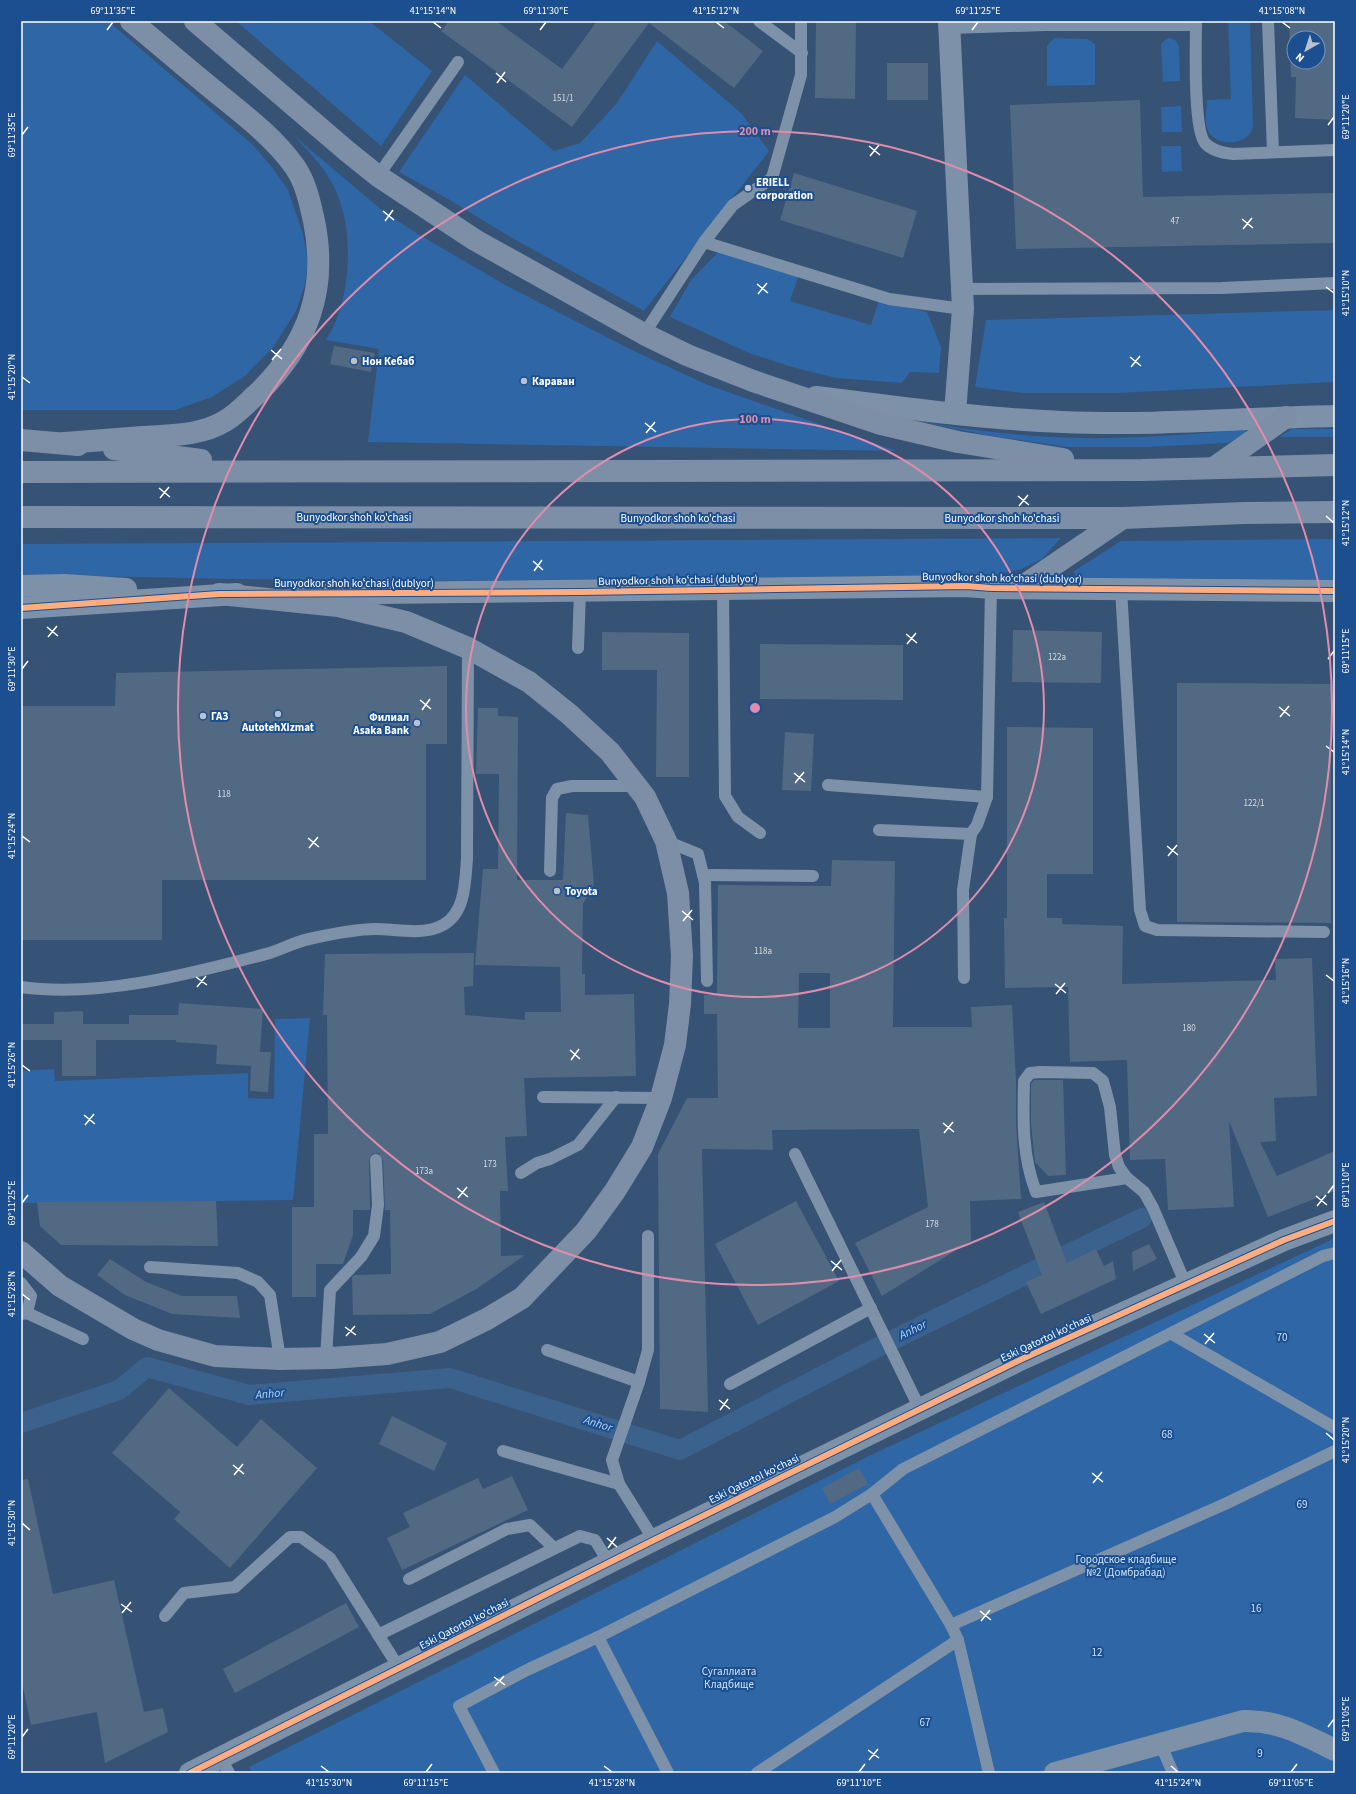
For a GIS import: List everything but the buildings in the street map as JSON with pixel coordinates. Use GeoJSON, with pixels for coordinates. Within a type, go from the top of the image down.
{"type":"FeatureCollection","features":[{"type":"Feature","properties":{"kind":"main road"},"geometry":{"type":"LineString","coordinates":[[65,443],[194,434],[225,421],[254,397],[285,363],[297,346],[314,304],[319,251],[311,206],[304,184],[296,168],[282,151],[255,124],[131,21]]}},
{"type":"Feature","properties":{"kind":"main road"},"geometry":{"type":"LineString","coordinates":[[195,21],[378,176],[475,240],[644,334],[687,355],[753,381],[852,415],[910,432],[1023,454],[1142,470]]}},
{"type":"Feature","properties":{"kind":"main road"},"geometry":{"type":"LineString","coordinates":[[1214,467],[1286,417]]}},
{"type":"Feature","properties":{"kind":"main road"},"geometry":{"type":"LineString","coordinates":[[21,440],[65,443],[292,472]]}},
{"type":"Feature","properties":{"kind":"main road"},"geometry":{"type":"LineString","coordinates":[[21,472],[1142,470],[1335,465]]}},
{"type":"Feature","properties":{"kind":"main road","name":"Bunyodkor shoh ko'chasi"},"geometry":{"type":"LineString","coordinates":[[21,517],[1122,518],[1244,512],[1335,512]]}},
{"type":"Feature","properties":{"kind":"main road"},"geometry":{"type":"LineString","coordinates":[[1020,588],[1122,518]]}},
{"type":"Feature","properties":{"kind":"main road"},"geometry":{"type":"LineString","coordinates":[[21,1252],[60,1286],[109,1316],[158,1340],[215,1356],[280,1359],[326,1358],[386,1354],[440,1342],[488,1319],[522,1298],[586,1231],[615,1191],[642,1147],[661,1098],[675,1045],[680,1004],[682,956],[678,893],[666,841],[645,797],[610,752],[569,714],[529,682],[468,648],[406,622],[338,606],[220,594]]}},
{"type":"Feature","properties":{"kind":"street"},"geometry":{"type":"LineString","coordinates":[[950,24],[962,299],[955,413]]}},
{"type":"Feature","properties":{"kind":"street"},"geometry":{"type":"LineString","coordinates":[[792,394],[1014,419],[1087,423],[1335,416]]}},
{"type":"Feature","properties":{"kind":"street","name":"Bunyodkor shoh koʻchasi (dublyor)"},"geometry":{"type":"LineString","coordinates":[[21,586],[64,585],[220,594],[580,592],[966,586],[991,588],[1335,591]]}},
{"type":"Feature","properties":{"kind":"street","name":"Bunyodkor shoh koʻchasi (dublyor)"},"geometry":{"type":"LineString","coordinates":[[21,608],[220,594]]}},
{"type":"Feature","properties":{"kind":"street","name":"Eski Qatortol ko'chasi"},"geometry":{"type":"LineString","coordinates":[[190,1773],[225,1765],[399,1668],[654,1540],[1022,1359],[1284,1240],[1335,1221]]}},
{"type":"Feature","properties":{"kind":"street"},"geometry":{"type":"LineString","coordinates":[[1067,1771],[1160,1743],[1243,1721],[1259,1721],[1288,1728],[1335,1750]]}},
{"type":"Feature","properties":{"kind":"lane"},"geometry":{"type":"LineString","coordinates":[[759,21],[802,53]]}},
{"type":"Feature","properties":{"kind":"lane"},"geometry":{"type":"LineString","coordinates":[[644,334],[704,242],[733,205],[772,178],[801,75],[801,21]]}},
{"type":"Feature","properties":{"kind":"lane"},"geometry":{"type":"LineString","coordinates":[[1268,21],[1273,152]]}},
{"type":"Feature","properties":{"kind":"lane"},"geometry":{"type":"LineString","coordinates":[[950,24],[1196,23],[1197,95],[1200,134],[1204,142],[1210,148],[1233,154],[1335,150]]}},
{"type":"Feature","properties":{"kind":"lane"},"geometry":{"type":"LineString","coordinates":[[378,176],[458,62]]}},
{"type":"Feature","properties":{"kind":"lane"},"geometry":{"type":"LineString","coordinates":[[704,242],[889,299],[962,299],[1335,283]]}},
{"type":"Feature","properties":{"kind":"lane"},"geometry":{"type":"LineString","coordinates":[[964,978],[963,890],[971,834],[987,797],[991,588]]}},
{"type":"Feature","properties":{"kind":"lane"},"geometry":{"type":"LineString","coordinates":[[1121,589],[1140,910],[1146,926],[1157,930],[1324,932]]}},
{"type":"Feature","properties":{"kind":"lane"},"geometry":{"type":"LineString","coordinates":[[722,590],[725,796],[738,817],[760,833]]}},
{"type":"Feature","properties":{"kind":"lane"},"geometry":{"type":"LineString","coordinates":[[578,648],[580,592]]}},
{"type":"Feature","properties":{"kind":"lane"},"geometry":{"type":"LineString","coordinates":[[21,987],[60,990],[110,988],[224,965],[273,952],[308,939],[373,929],[430,931],[444,924],[454,916],[462,900],[465,883],[467,859],[468,648]]}},
{"type":"Feature","properties":{"kind":"lane"},"geometry":{"type":"LineString","coordinates":[[828,785],[987,797]]}},
{"type":"Feature","properties":{"kind":"lane"},"geometry":{"type":"LineString","coordinates":[[550,870],[552,798],[557,789],[572,786],[636,786]]}},
{"type":"Feature","properties":{"kind":"lane"},"geometry":{"type":"LineString","coordinates":[[879,830],[971,834]]}},
{"type":"Feature","properties":{"kind":"lane"},"geometry":{"type":"LineString","coordinates":[[666,841],[698,854],[705,883],[707,982]]}},
{"type":"Feature","properties":{"kind":"lane"},"geometry":{"type":"LineString","coordinates":[[703,875],[813,876]]}},
{"type":"Feature","properties":{"kind":"lane"},"geometry":{"type":"LineString","coordinates":[[1127,1178],[1036,1192],[1030,1175],[1024,1142],[1024,1081],[1030,1073],[1093,1073],[1104,1081],[1110,1107],[1115,1155],[1119,1167],[1127,1178],[1144,1192],[1153,1208],[1186,1284]]}},
{"type":"Feature","properties":{"kind":"lane"},"geometry":{"type":"LineString","coordinates":[[543,1097],[661,1098]]}},
{"type":"Feature","properties":{"kind":"lane"},"geometry":{"type":"LineString","coordinates":[[521,1173],[537,1163],[550,1160],[578,1145],[616,1098]]}},
{"type":"Feature","properties":{"kind":"lane"},"geometry":{"type":"LineString","coordinates":[[795,1154],[920,1409]]}},
{"type":"Feature","properties":{"kind":"lane"},"geometry":{"type":"LineString","coordinates":[[326,1358],[330,1290],[361,1256],[374,1236],[378,1205],[376,1160]]}},
{"type":"Feature","properties":{"kind":"lane"},"geometry":{"type":"LineString","coordinates":[[648,1236],[648,1350],[639,1382],[612,1460],[619,1484],[654,1540]]}},
{"type":"Feature","properties":{"kind":"lane"},"geometry":{"type":"LineString","coordinates":[[494,1773],[459,1706],[527,1670],[598,1637],[835,1517],[872,1494],[903,1469],[1172,1334],[1323,1256],[1335,1254]]}},
{"type":"Feature","properties":{"kind":"lane"},"geometry":{"type":"LineString","coordinates":[[150,1267],[238,1273],[258,1282],[270,1295],[280,1359]]}},
{"type":"Feature","properties":{"kind":"lane"},"geometry":{"type":"LineString","coordinates":[[21,1283],[31,1296],[24,1314],[83,1339]]}},
{"type":"Feature","properties":{"kind":"lane"},"geometry":{"type":"LineString","coordinates":[[730,1384],[871,1308]]}},
{"type":"Feature","properties":{"kind":"lane"},"geometry":{"type":"LineString","coordinates":[[1172,1334],[1335,1428]]}},
{"type":"Feature","properties":{"kind":"lane"},"geometry":{"type":"LineString","coordinates":[[547,1350],[639,1382]]}},
{"type":"Feature","properties":{"kind":"lane"},"geometry":{"type":"LineString","coordinates":[[503,1452],[619,1484]]}},
{"type":"Feature","properties":{"kind":"lane"},"geometry":{"type":"LineString","coordinates":[[951,1625],[1225,1504],[1335,1452]]}},
{"type":"Feature","properties":{"kind":"lane"},"geometry":{"type":"LineString","coordinates":[[872,1494],[951,1625],[958,1640],[989,1773]]}},
{"type":"Feature","properties":{"kind":"lane"},"geometry":{"type":"LineString","coordinates":[[409,1579],[507,1529],[530,1525],[554,1548]]}},
{"type":"Feature","properties":{"kind":"lane"},"geometry":{"type":"LineString","coordinates":[[378,1635],[580,1536],[595,1540],[609,1563]]}},
{"type":"Feature","properties":{"kind":"lane"},"geometry":{"type":"LineString","coordinates":[[165,1616],[184,1593],[235,1587],[290,1537],[301,1537],[330,1558],[399,1668]]}},
{"type":"Feature","properties":{"kind":"lane"},"geometry":{"type":"LineString","coordinates":[[598,1637],[668,1773]]}},
{"type":"Feature","properties":{"kind":"lane"},"geometry":{"type":"LineString","coordinates":[[758,1773],[958,1640]]}},
{"type":"Feature","properties":{"kind":"lane"},"geometry":{"type":"LineString","coordinates":[[1160,1743],[1173,1773]]}},
{"type":"Feature","properties":{"kind":"green space"},"geometry":{"type":"Polygon","coordinates":[[[21,21],[108,21],[253,145],[272,167],[288,190],[303,234],[308,260],[305,284],[296,311],[274,346],[245,376],[212,397],[175,410],[21,410],[21,21]]]}},
{"type":"Feature","properties":{"kind":"green space"},"geometry":{"type":"Polygon","coordinates":[[[236,21],[369,21],[432,71],[381,146],[236,21]]]}},
{"type":"Feature","properties":{"kind":"green space"},"geometry":{"type":"Polygon","coordinates":[[[1228,21],[1250,21],[1253,126],[1246,138],[1239,141],[1224,142],[1211,135],[1207,128],[1206,122],[1207,100],[1231,99],[1228,21]]]}},
{"type":"Feature","properties":{"kind":"green space"},"geometry":{"type":"Polygon","coordinates":[[[1054,38],[1087,39],[1095,44],[1095,85],[1047,86],[1047,46],[1054,38]]]}},
{"type":"Feature","properties":{"kind":"green space"},"geometry":{"type":"Polygon","coordinates":[[[1169,38],[1175,40],[1179,46],[1180,81],[1163,82],[1161,44],[1169,38]]]}},
{"type":"Feature","properties":{"kind":"green space"},"geometry":{"type":"Polygon","coordinates":[[[657,41],[741,113],[769,151],[644,311],[512,238],[448,199],[399,172],[465,75],[554,151],[580,143],[617,103],[657,41]]]}},
{"type":"Feature","properties":{"kind":"green space"},"geometry":{"type":"Polygon","coordinates":[[[1181,106],[1182,132],[1162,132],[1161,107],[1181,106]]]}},
{"type":"Feature","properties":{"kind":"green space"},"geometry":{"type":"Polygon","coordinates":[[[292,134],[384,212],[418,234],[507,286],[636,352],[708,385],[896,451],[368,442],[379,349],[326,340],[335,324],[345,285],[348,264],[348,243],[345,223],[341,204],[330,179],[315,159],[292,134]]]}},
{"type":"Feature","properties":{"kind":"green space"},"geometry":{"type":"Polygon","coordinates":[[[1161,146],[1181,146],[1182,171],[1162,172],[1161,146]]]}},
{"type":"Feature","properties":{"kind":"green space"},"geometry":{"type":"Polygon","coordinates":[[[721,249],[799,275],[790,301],[871,325],[879,300],[927,312],[941,347],[939,373],[910,372],[902,383],[836,378],[792,367],[749,353],[670,317],[691,280],[721,249]]]}},
{"type":"Feature","properties":{"kind":"green space"},"geometry":{"type":"Polygon","coordinates":[[[1335,310],[1335,382],[1118,393],[1021,393],[975,387],[986,320],[1335,310]]]}},
{"type":"Feature","properties":{"kind":"green space"},"geometry":{"type":"Polygon","coordinates":[[[908,419],[994,432],[1059,437],[1143,437],[1245,430],[1247,434],[1227,443],[1148,447],[1068,447],[991,436],[908,419]]]}},
{"type":"Feature","properties":{"kind":"green space"},"geometry":{"type":"Polygon","coordinates":[[[1292,429],[1335,429],[1335,437],[1279,437],[1292,429]]]}},
{"type":"Feature","properties":{"kind":"green space"},"geometry":{"type":"Polygon","coordinates":[[[1061,538],[1042,559],[1021,569],[995,575],[408,581],[21,576],[21,544],[1061,538]]]}},
{"type":"Feature","properties":{"kind":"green space"},"geometry":{"type":"Polygon","coordinates":[[[1335,539],[1335,581],[1076,579],[1074,571],[1121,541],[1335,539]]]}},
{"type":"Feature","properties":{"kind":"green space"},"geometry":{"type":"Polygon","coordinates":[[[310,1018],[293,1200],[21,1203],[21,1071],[54,1069],[55,1081],[248,1073],[248,1098],[274,1099],[275,1019],[310,1018]]]}},
{"type":"Feature","properties":{"kind":"green space","name":"Городское кладбище №2 (Домбрабад)"},"geometry":{"type":"Polygon","coordinates":[[[1335,1238],[1335,1773],[253,1773],[249,1767],[871,1455],[1335,1238]]]}},
{"type":"Feature","properties":{"kind":"waterway","name":"Anhor"},"geometry":{"type":"LineString","coordinates":[[21,1423],[119,1390],[147,1367],[249,1395],[450,1378],[680,1450],[868,1352],[1142,1218]]}},
{"type":"Feature","properties":{"kind":"cycle path"},"geometry":{"type":"LineString","coordinates":[[21,608],[219,594],[580,592],[966,586],[991,588],[1335,591]]}},
{"type":"Feature","properties":{"kind":"cycle path"},"geometry":{"type":"LineString","coordinates":[[190,1773],[654,1540],[1022,1359],[1284,1240],[1335,1221]]}},
{"type":"Feature","properties":{"kind":"place","name":"ERIELL corporation"},"geometry":{"type":"Point","coordinates":[748,188]}},
{"type":"Feature","properties":{"kind":"place","name":"Нон Кебаб"},"geometry":{"type":"Point","coordinates":[354,361]}},
{"type":"Feature","properties":{"kind":"place","name":"Караван"},"geometry":{"type":"Point","coordinates":[524,381]}},
{"type":"Feature","properties":{"kind":"place","name":"AutotehXizmat"},"geometry":{"type":"Point","coordinates":[278,714]}},
{"type":"Feature","properties":{"kind":"place","name":"ГАЗ"},"geometry":{"type":"Point","coordinates":[203,716]}},
{"type":"Feature","properties":{"kind":"place","name":"Филиал Asaka Bank"},"geometry":{"type":"Point","coordinates":[417,723]}},
{"type":"Feature","properties":{"kind":"place","name":"Toyota"},"geometry":{"type":"Point","coordinates":[557,891]}},
{"type":"Feature","properties":{"kind":"park label","name":"70"},"geometry":{"type":"Point","coordinates":[1282,1337]}},
{"type":"Feature","properties":{"kind":"park label","name":"68"},"geometry":{"type":"Point","coordinates":[1167,1434]}},
{"type":"Feature","properties":{"kind":"park label","name":"69"},"geometry":{"type":"Point","coordinates":[1302,1504]}},
{"type":"Feature","properties":{"kind":"park label","name":"16"},"geometry":{"type":"Point","coordinates":[1256,1608]}},
{"type":"Feature","properties":{"kind":"park label","name":"12"},"geometry":{"type":"Point","coordinates":[1097,1652]}},
{"type":"Feature","properties":{"kind":"park label","name":"Сугаллиата Кладбище"},"geometry":{"type":"Point","coordinates":[729,1677]}},
{"type":"Feature","properties":{"kind":"park label","name":"67"},"geometry":{"type":"Point","coordinates":[925,1722]}},
{"type":"Feature","properties":{"kind":"park label","name":"9"},"geometry":{"type":"Point","coordinates":[1260,1753]}}]}
